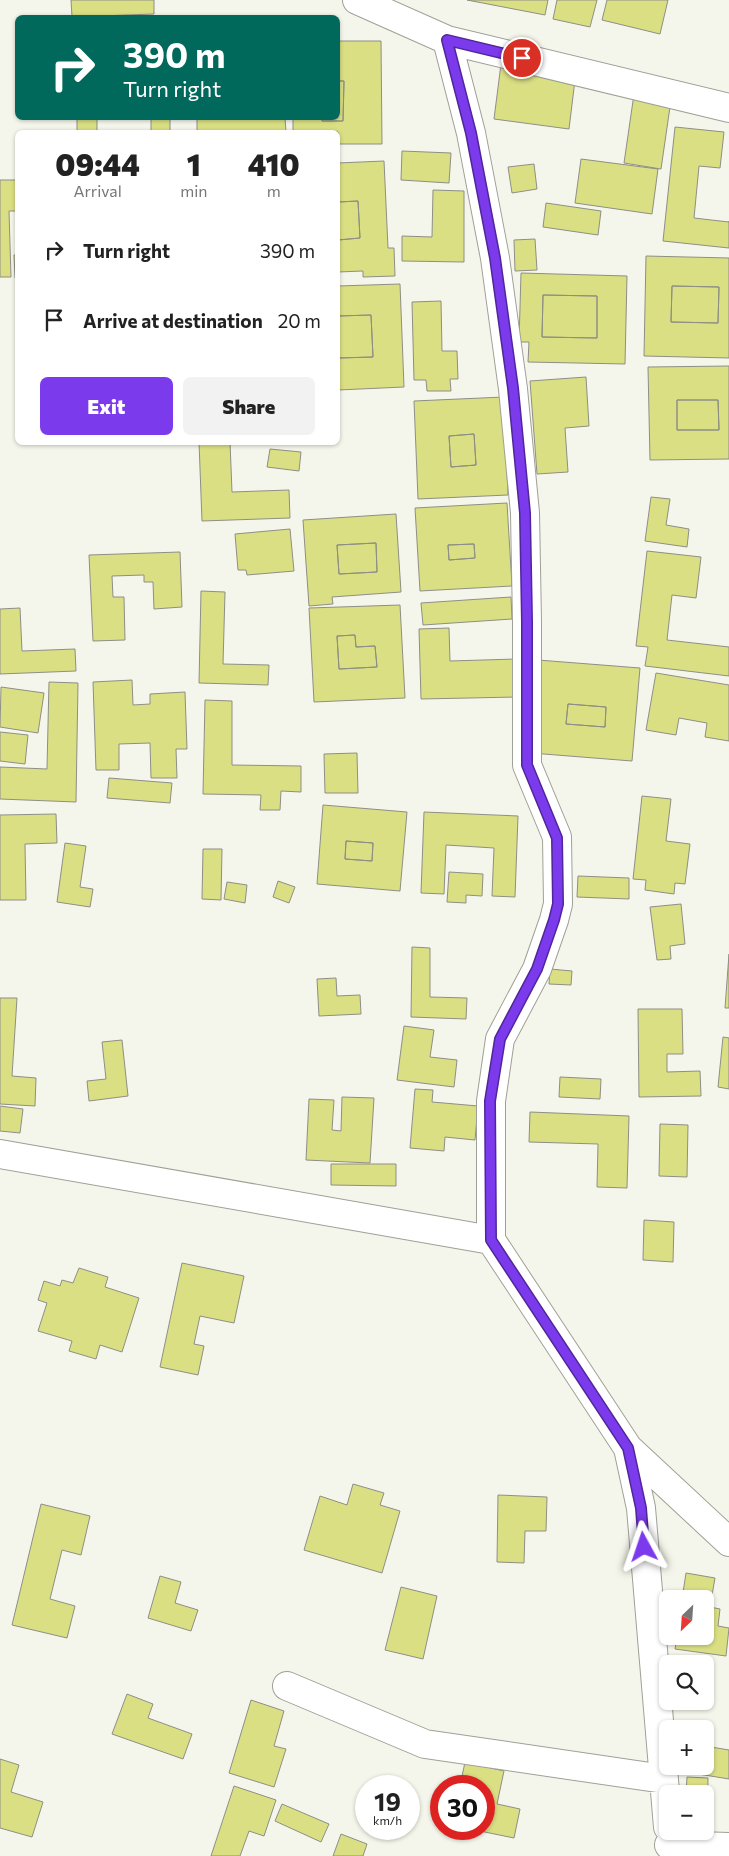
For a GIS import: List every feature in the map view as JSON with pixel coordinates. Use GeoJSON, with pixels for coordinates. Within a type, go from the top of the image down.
{"type":"FeatureCollection","features":[{"type":"Feature","properties":{"kind":"street"},"geometry":{"type":"LineString","coordinates":[[357,0],[447,40],[729,108]]}},
{"type":"Feature","properties":{"kind":"street"},"geometry":{"type":"LineString","coordinates":[[447,40],[471,133],[495,258],[513,388],[525,513],[527,765],[557,838],[558,904],[554,920],[537,969],[500,1039],[490,1101],[491,1240],[628,1448],[729,1542]]}},
{"type":"Feature","properties":{"kind":"street"},"geometry":{"type":"LineString","coordinates":[[0,1154],[491,1240]]}},
{"type":"Feature","properties":{"kind":"street"},"geometry":{"type":"LineString","coordinates":[[628,1448],[641,1508],[664,1785]]}},
{"type":"Feature","properties":{"kind":"street"},"geometry":{"type":"LineString","coordinates":[[287,1686],[425,1744],[664,1779]]}},
{"type":"Feature","properties":{"kind":"street"},"geometry":{"type":"LineString","coordinates":[[668,1840],[729,1848]]}},
{"type":"Feature","properties":{"kind":"building"},"geometry":{"type":"Polygon","coordinates":[[[71,0],[154,0],[154,14],[72,15],[71,0]]]}},
{"type":"Feature","properties":{"kind":"building"},"geometry":{"type":"Polygon","coordinates":[[[467,0],[548,0],[545,15],[467,0]]]}},
{"type":"Feature","properties":{"kind":"building"},"geometry":{"type":"Polygon","coordinates":[[[557,0],[597,0],[590,27],[553,19],[557,0]]]}},
{"type":"Feature","properties":{"kind":"building"},"geometry":{"type":"Polygon","coordinates":[[[607,0],[668,0],[660,34],[602,20],[607,0]]]}},
{"type":"Feature","properties":{"kind":"building"},"geometry":{"type":"Polygon","coordinates":[[[340,41],[381,41],[382,144],[340,144],[340,130],[293,130],[293,120],[343,121],[344,81],[340,81],[340,41]]]}},
{"type":"Feature","properties":{"kind":"building"},"geometry":{"type":"Polygon","coordinates":[[[501,64],[575,80],[569,129],[494,119],[501,64]]]}},
{"type":"Feature","properties":{"kind":"building"},"geometry":{"type":"Polygon","coordinates":[[[340,81],[344,81],[343,121],[322,121],[340,120],[340,81]]]}},
{"type":"Feature","properties":{"kind":"building"},"geometry":{"type":"Polygon","coordinates":[[[634,94],[671,100],[661,169],[624,163],[634,94]]]}},
{"type":"Feature","properties":{"kind":"building"},"geometry":{"type":"Polygon","coordinates":[[[77,120],[97,120],[97,130],[77,130],[77,120]]]}},
{"type":"Feature","properties":{"kind":"building"},"geometry":{"type":"Polygon","coordinates":[[[151,120],[170,120],[170,130],[151,130],[151,120]]]}},
{"type":"Feature","properties":{"kind":"building"},"geometry":{"type":"Polygon","coordinates":[[[197,120],[285,120],[286,130],[197,130],[197,120]]]}},
{"type":"Feature","properties":{"kind":"building"},"geometry":{"type":"Polygon","coordinates":[[[675,127],[724,132],[720,168],[699,166],[694,218],[729,222],[729,248],[663,241],[675,127]]]}},
{"type":"Feature","properties":{"kind":"building"},"geometry":{"type":"Polygon","coordinates":[[[402,151],[451,153],[449,183],[401,180],[402,151]]]}},
{"type":"Feature","properties":{"kind":"building"},"geometry":{"type":"Polygon","coordinates":[[[581,159],[658,169],[652,214],[575,203],[581,159]]]}},
{"type":"Feature","properties":{"kind":"building"},"geometry":{"type":"Polygon","coordinates":[[[384,161],[388,248],[394,248],[395,276],[363,277],[363,271],[340,272],[340,240],[360,238],[358,201],[340,202],[340,163],[384,161]]]}},
{"type":"Feature","properties":{"kind":"building"},"geometry":{"type":"Polygon","coordinates":[[[534,164],[537,189],[512,193],[508,167],[534,164]]]}},
{"type":"Feature","properties":{"kind":"building"},"geometry":{"type":"Polygon","coordinates":[[[0,180],[15,180],[15,211],[9,211],[11,277],[0,277],[0,180]]]}},
{"type":"Feature","properties":{"kind":"building"},"geometry":{"type":"Polygon","coordinates":[[[433,190],[464,191],[464,262],[402,261],[402,236],[432,237],[433,190]]]}},
{"type":"Feature","properties":{"kind":"building"},"geometry":{"type":"Polygon","coordinates":[[[358,201],[360,238],[340,240],[340,202],[358,201]]]}},
{"type":"Feature","properties":{"kind":"building"},"geometry":{"type":"Polygon","coordinates":[[[546,203],[601,211],[598,235],[543,227],[546,203]]]}},
{"type":"Feature","properties":{"kind":"building"},"geometry":{"type":"Polygon","coordinates":[[[535,239],[537,270],[515,271],[514,240],[535,239]]]}},
{"type":"Feature","properties":{"kind":"building"},"geometry":{"type":"Polygon","coordinates":[[[646,256],[729,258],[729,358],[644,356],[646,256]],[[672,286],[671,322],[718,323],[719,287],[672,286]]]}},
{"type":"Feature","properties":{"kind":"building"},"geometry":{"type":"Polygon","coordinates":[[[521,273],[627,276],[625,364],[528,362],[529,342],[519,342],[521,273]],[[543,295],[542,337],[597,338],[597,296],[543,295]]]}},
{"type":"Feature","properties":{"kind":"building"},"geometry":{"type":"Polygon","coordinates":[[[400,284],[404,387],[340,390],[340,358],[373,357],[371,315],[340,316],[340,286],[400,284]]]}},
{"type":"Feature","properties":{"kind":"building"},"geometry":{"type":"Polygon","coordinates":[[[672,286],[719,287],[718,323],[671,322],[672,286]]]}},
{"type":"Feature","properties":{"kind":"building"},"geometry":{"type":"Polygon","coordinates":[[[543,295],[597,296],[597,338],[542,337],[543,295]]]}},
{"type":"Feature","properties":{"kind":"building"},"geometry":{"type":"Polygon","coordinates":[[[441,301],[442,351],[457,351],[458,379],[450,379],[451,391],[427,391],[426,380],[414,380],[412,302],[441,301]]]}},
{"type":"Feature","properties":{"kind":"building"},"geometry":{"type":"Polygon","coordinates":[[[371,315],[373,357],[340,358],[340,316],[371,315]]]}},
{"type":"Feature","properties":{"kind":"building"},"geometry":{"type":"Polygon","coordinates":[[[729,366],[729,459],[650,460],[648,367],[729,366]],[[677,400],[677,430],[719,430],[718,400],[677,400]]]}},
{"type":"Feature","properties":{"kind":"building"},"geometry":{"type":"Polygon","coordinates":[[[586,377],[589,426],[565,428],[568,472],[537,474],[530,381],[586,377]]]}},
{"type":"Feature","properties":{"kind":"building"},"geometry":{"type":"Polygon","coordinates":[[[504,397],[508,495],[418,499],[414,401],[504,397]],[[474,434],[449,436],[451,467],[476,465],[474,434]]]}},
{"type":"Feature","properties":{"kind":"building"},"geometry":{"type":"Polygon","coordinates":[[[677,400],[718,400],[719,430],[677,430],[677,400]]]}},
{"type":"Feature","properties":{"kind":"building"},"geometry":{"type":"Polygon","coordinates":[[[474,434],[476,465],[451,467],[449,436],[474,434]]]}},
{"type":"Feature","properties":{"kind":"building"},"geometry":{"type":"Polygon","coordinates":[[[199,445],[230,445],[232,492],[289,490],[290,518],[202,521],[199,445]]]}},
{"type":"Feature","properties":{"kind":"building"},"geometry":{"type":"Polygon","coordinates":[[[270,449],[301,452],[299,471],[267,467],[270,449]]]}},
{"type":"Feature","properties":{"kind":"building"},"geometry":{"type":"Polygon","coordinates":[[[651,497],[670,499],[666,525],[689,529],[687,547],[645,541],[651,497]]]}},
{"type":"Feature","properties":{"kind":"building"},"geometry":{"type":"Polygon","coordinates":[[[507,503],[512,586],[420,591],[415,508],[507,503]],[[474,544],[448,545],[449,560],[475,558],[474,544]]]}},
{"type":"Feature","properties":{"kind":"building"},"geometry":{"type":"Polygon","coordinates":[[[396,514],[401,592],[332,597],[333,604],[309,606],[303,520],[396,514]],[[376,543],[337,545],[339,574],[377,572],[376,543]]]}},
{"type":"Feature","properties":{"kind":"building"},"geometry":{"type":"Polygon","coordinates":[[[290,529],[294,571],[247,575],[246,570],[238,570],[235,534],[290,529]]]}},
{"type":"Feature","properties":{"kind":"building"},"geometry":{"type":"Polygon","coordinates":[[[376,543],[377,572],[339,574],[337,545],[376,543]]]}},
{"type":"Feature","properties":{"kind":"building"},"geometry":{"type":"Polygon","coordinates":[[[474,544],[475,558],[449,560],[448,545],[474,544]]]}},
{"type":"Feature","properties":{"kind":"building"},"geometry":{"type":"Polygon","coordinates":[[[647,551],[701,557],[696,598],[672,595],[667,640],[729,647],[729,676],[645,666],[648,647],[636,646],[647,551]]]}},
{"type":"Feature","properties":{"kind":"building"},"geometry":{"type":"Polygon","coordinates":[[[180,552],[182,607],[154,609],[153,582],[144,582],[144,575],[112,576],[113,597],[124,597],[125,640],[93,641],[89,555],[180,552]]]}},
{"type":"Feature","properties":{"kind":"building"},"geometry":{"type":"Polygon","coordinates":[[[201,591],[225,592],[223,664],[269,665],[268,685],[199,683],[201,591]]]}},
{"type":"Feature","properties":{"kind":"building"},"geometry":{"type":"Polygon","coordinates":[[[511,597],[512,619],[423,625],[421,603],[511,597]]]}},
{"type":"Feature","properties":{"kind":"building"},"geometry":{"type":"Polygon","coordinates":[[[400,605],[405,698],[314,702],[309,608],[400,605]],[[355,635],[337,636],[339,669],[377,667],[375,646],[356,647],[355,635]]]}},
{"type":"Feature","properties":{"kind":"building"},"geometry":{"type":"Polygon","coordinates":[[[20,608],[22,651],[75,649],[76,671],[0,674],[0,609],[20,608]]]}},
{"type":"Feature","properties":{"kind":"building"},"geometry":{"type":"Polygon","coordinates":[[[449,628],[450,661],[516,659],[517,697],[421,699],[419,629],[449,628]]]}},
{"type":"Feature","properties":{"kind":"building"},"geometry":{"type":"Polygon","coordinates":[[[355,635],[356,647],[375,646],[377,667],[339,669],[337,636],[355,635]]]}},
{"type":"Feature","properties":{"kind":"building"},"geometry":{"type":"Polygon","coordinates":[[[538,660],[640,668],[632,761],[531,753],[538,660]],[[568,704],[566,724],[605,727],[606,707],[568,704]]]}},
{"type":"Feature","properties":{"kind":"building"},"geometry":{"type":"Polygon","coordinates":[[[656,673],[729,685],[729,741],[705,737],[707,723],[679,718],[676,735],[646,730],[656,673]]]}},
{"type":"Feature","properties":{"kind":"building"},"geometry":{"type":"Polygon","coordinates":[[[132,680],[133,705],[150,704],[150,694],[185,692],[187,749],[176,749],[177,778],[151,778],[150,743],[119,744],[119,770],[96,770],[93,682],[132,680]]]}},
{"type":"Feature","properties":{"kind":"building"},"geometry":{"type":"Polygon","coordinates":[[[49,682],[78,683],[76,802],[0,799],[0,767],[47,769],[49,682]]]}},
{"type":"Feature","properties":{"kind":"building"},"geometry":{"type":"Polygon","coordinates":[[[1,687],[44,693],[38,733],[0,727],[1,687]]]}},
{"type":"Feature","properties":{"kind":"building"},"geometry":{"type":"Polygon","coordinates":[[[205,700],[232,701],[232,765],[301,766],[301,792],[281,791],[280,810],[260,810],[261,795],[203,794],[205,700]]]}},
{"type":"Feature","properties":{"kind":"building"},"geometry":{"type":"Polygon","coordinates":[[[568,704],[606,707],[605,727],[566,724],[568,704]]]}},
{"type":"Feature","properties":{"kind":"building"},"geometry":{"type":"Polygon","coordinates":[[[0,732],[28,735],[25,764],[0,761],[0,732]]]}},
{"type":"Feature","properties":{"kind":"building"},"geometry":{"type":"Polygon","coordinates":[[[357,753],[358,793],[325,793],[324,754],[357,753]]]}},
{"type":"Feature","properties":{"kind":"building"},"geometry":{"type":"Polygon","coordinates":[[[109,778],[172,783],[170,803],[107,798],[109,778]]]}},
{"type":"Feature","properties":{"kind":"building"},"geometry":{"type":"Polygon","coordinates":[[[642,796],[671,799],[666,841],[690,844],[685,884],[675,883],[674,894],[645,890],[646,880],[633,879],[642,796]]]}},
{"type":"Feature","properties":{"kind":"building"},"geometry":{"type":"Polygon","coordinates":[[[323,805],[407,812],[400,891],[317,884],[323,805]],[[346,841],[345,859],[372,861],[373,843],[346,841]]]}},
{"type":"Feature","properties":{"kind":"building"},"geometry":{"type":"Polygon","coordinates":[[[424,812],[518,816],[515,897],[492,896],[494,848],[446,845],[444,894],[421,893],[424,812]]]}},
{"type":"Feature","properties":{"kind":"building"},"geometry":{"type":"Polygon","coordinates":[[[56,814],[57,843],[25,844],[26,900],[0,900],[0,815],[56,814]]]}},
{"type":"Feature","properties":{"kind":"building"},"geometry":{"type":"Polygon","coordinates":[[[346,841],[373,843],[372,861],[345,859],[346,841]]]}},
{"type":"Feature","properties":{"kind":"building"},"geometry":{"type":"Polygon","coordinates":[[[65,843],[86,846],[80,887],[93,889],[90,907],[57,902],[65,843]]]}},
{"type":"Feature","properties":{"kind":"building"},"geometry":{"type":"Polygon","coordinates":[[[203,849],[222,849],[221,900],[202,899],[203,849]]]}},
{"type":"Feature","properties":{"kind":"building"},"geometry":{"type":"Polygon","coordinates":[[[449,872],[483,874],[482,896],[466,895],[466,903],[447,902],[449,872]]]}},
{"type":"Feature","properties":{"kind":"building"},"geometry":{"type":"Polygon","coordinates":[[[578,876],[629,878],[629,899],[577,897],[578,876]]]}},
{"type":"Feature","properties":{"kind":"building"},"geometry":{"type":"Polygon","coordinates":[[[278,881],[295,887],[289,903],[273,897],[278,881]]]}},
{"type":"Feature","properties":{"kind":"building"},"geometry":{"type":"Polygon","coordinates":[[[227,882],[247,885],[245,903],[224,899],[227,882]]]}},
{"type":"Feature","properties":{"kind":"building"},"geometry":{"type":"Polygon","coordinates":[[[681,904],[685,944],[670,946],[671,959],[657,960],[650,907],[681,904]]]}},
{"type":"Feature","properties":{"kind":"building"},"geometry":{"type":"Polygon","coordinates":[[[412,947],[430,948],[430,997],[467,998],[466,1019],[411,1017],[412,947]]]}},
{"type":"Feature","properties":{"kind":"building"},"geometry":{"type":"Polygon","coordinates":[[[729,954],[729,1008],[725,1008],[729,954]]]}},
{"type":"Feature","properties":{"kind":"building"},"geometry":{"type":"Polygon","coordinates":[[[550,969],[572,971],[571,985],[549,984],[550,969]]]}},
{"type":"Feature","properties":{"kind":"building"},"geometry":{"type":"Polygon","coordinates":[[[336,978],[337,996],[360,995],[361,1014],[319,1016],[317,979],[336,978]]]}},
{"type":"Feature","properties":{"kind":"building"},"geometry":{"type":"Polygon","coordinates":[[[0,998],[17,998],[12,1076],[36,1078],[35,1106],[0,1104],[0,998]]]}},
{"type":"Feature","properties":{"kind":"building"},"geometry":{"type":"Polygon","coordinates":[[[638,1009],[682,1009],[683,1054],[667,1054],[667,1072],[700,1071],[701,1096],[639,1097],[638,1009]]]}},
{"type":"Feature","properties":{"kind":"building"},"geometry":{"type":"Polygon","coordinates":[[[404,1026],[434,1030],[430,1057],[457,1060],[454,1087],[397,1080],[404,1026]]]}},
{"type":"Feature","properties":{"kind":"building"},"geometry":{"type":"Polygon","coordinates":[[[723,1037],[729,1038],[729,1089],[718,1087],[723,1037]]]}},
{"type":"Feature","properties":{"kind":"building"},"geometry":{"type":"Polygon","coordinates":[[[122,1040],[128,1096],[89,1101],[87,1081],[106,1079],[102,1042],[122,1040]]]}},
{"type":"Feature","properties":{"kind":"building"},"geometry":{"type":"Polygon","coordinates":[[[560,1077],[601,1079],[600,1099],[559,1097],[560,1077]]]}},
{"type":"Feature","properties":{"kind":"building"},"geometry":{"type":"Polygon","coordinates":[[[415,1089],[433,1090],[432,1102],[478,1106],[475,1140],[445,1137],[444,1151],[410,1148],[415,1089]]]}},
{"type":"Feature","properties":{"kind":"building"},"geometry":{"type":"Polygon","coordinates":[[[342,1097],[374,1098],[370,1163],[306,1160],[309,1099],[334,1100],[332,1130],[341,1131],[342,1097]]]}},
{"type":"Feature","properties":{"kind":"building"},"geometry":{"type":"Polygon","coordinates":[[[0,1106],[23,1109],[20,1133],[0,1131],[0,1106]]]}},
{"type":"Feature","properties":{"kind":"building"},"geometry":{"type":"Polygon","coordinates":[[[530,1112],[629,1116],[627,1188],[597,1187],[598,1144],[529,1142],[530,1112]]]}},
{"type":"Feature","properties":{"kind":"building"},"geometry":{"type":"Polygon","coordinates":[[[660,1124],[688,1125],[687,1177],[659,1176],[660,1124]]]}},
{"type":"Feature","properties":{"kind":"building"},"geometry":{"type":"Polygon","coordinates":[[[331,1164],[396,1164],[396,1186],[331,1185],[331,1164]]]}},
{"type":"Feature","properties":{"kind":"building"},"geometry":{"type":"Polygon","coordinates":[[[644,1220],[674,1222],[673,1262],[643,1260],[644,1220]]]}},
{"type":"Feature","properties":{"kind":"building"},"geometry":{"type":"Polygon","coordinates":[[[182,1263],[244,1276],[234,1323],[200,1316],[194,1344],[204,1346],[198,1375],[160,1367],[182,1263]]]}},
{"type":"Feature","properties":{"kind":"building"},"geometry":{"type":"Polygon","coordinates":[[[79,1268],[108,1277],[105,1287],[139,1298],[122,1352],[100,1345],[96,1359],[69,1351],[72,1341],[38,1331],[47,1303],[38,1300],[44,1281],[60,1286],[62,1280],[73,1283],[79,1268]]]}},
{"type":"Feature","properties":{"kind":"building"},"geometry":{"type":"Polygon","coordinates":[[[353,1484],[384,1493],[380,1505],[400,1511],[382,1573],[304,1550],[320,1496],[347,1505],[353,1484]]]}},
{"type":"Feature","properties":{"kind":"building"},"geometry":{"type":"Polygon","coordinates":[[[498,1495],[547,1497],[546,1531],[525,1531],[524,1563],[497,1562],[498,1495]]]}},
{"type":"Feature","properties":{"kind":"building"},"geometry":{"type":"Polygon","coordinates":[[[41,1504],[90,1516],[81,1555],[62,1550],[50,1599],[75,1606],[67,1638],[12,1625],[41,1504]]]}},
{"type":"Feature","properties":{"kind":"building"},"geometry":{"type":"Polygon","coordinates":[[[686,1573],[715,1578],[713,1590],[683,1590],[686,1573]]]}},
{"type":"Feature","properties":{"kind":"building"},"geometry":{"type":"Polygon","coordinates":[[[160,1576],[181,1582],[175,1603],[198,1610],[191,1631],[148,1618],[160,1576]]]}},
{"type":"Feature","properties":{"kind":"building"},"geometry":{"type":"Polygon","coordinates":[[[401,1587],[437,1596],[423,1659],[385,1650],[401,1587]]]}},
{"type":"Feature","properties":{"kind":"building"},"geometry":{"type":"Polygon","coordinates":[[[714,1608],[720,1609],[718,1626],[729,1628],[726,1656],[675,1649],[676,1645],[714,1645],[714,1608]]]}},
{"type":"Feature","properties":{"kind":"building"},"geometry":{"type":"Polygon","coordinates":[[[127,1694],[153,1704],[148,1718],[192,1734],[183,1759],[112,1734],[127,1694]]]}},
{"type":"Feature","properties":{"kind":"building"},"geometry":{"type":"Polygon","coordinates":[[[251,1700],[284,1711],[274,1746],[286,1749],[274,1787],[229,1773],[251,1700]]]}},
{"type":"Feature","properties":{"kind":"building"},"geometry":{"type":"Polygon","coordinates":[[[714,1748],[729,1750],[729,1779],[704,1775],[714,1775],[714,1748]]]}},
{"type":"Feature","properties":{"kind":"building"},"geometry":{"type":"Polygon","coordinates":[[[0,1759],[19,1765],[11,1792],[43,1802],[32,1837],[0,1828],[0,1759]]]}},
{"type":"Feature","properties":{"kind":"building"},"geometry":{"type":"Polygon","coordinates":[[[465,1762],[504,1771],[497,1804],[520,1809],[514,1838],[495,1834],[495,1775],[462,1775],[465,1762]]]}},
{"type":"Feature","properties":{"kind":"building"},"geometry":{"type":"Polygon","coordinates":[[[687,1777],[708,1778],[708,1785],[687,1785],[687,1777]]]}},
{"type":"Feature","properties":{"kind":"building"},"geometry":{"type":"Polygon","coordinates":[[[234,1786],[276,1800],[264,1836],[249,1831],[240,1856],[211,1856],[234,1786]]]}},
{"type":"Feature","properties":{"kind":"building"},"geometry":{"type":"Polygon","coordinates":[[[282,1804],[329,1824],[321,1842],[275,1821],[282,1804]]]}},
{"type":"Feature","properties":{"kind":"building"},"geometry":{"type":"Polygon","coordinates":[[[341,1834],[367,1844],[363,1856],[333,1856],[341,1834]]]}},
{"type":"Feature","properties":{"kind":"route"},"geometry":{"type":"LineString","coordinates":[[522,58],[447,40],[471,133],[495,258],[513,388],[525,513],[527,765],[557,838],[558,904],[554,920],[537,969],[500,1039],[490,1101],[491,1240],[628,1448],[641,1508],[644,1547]]}}]}
